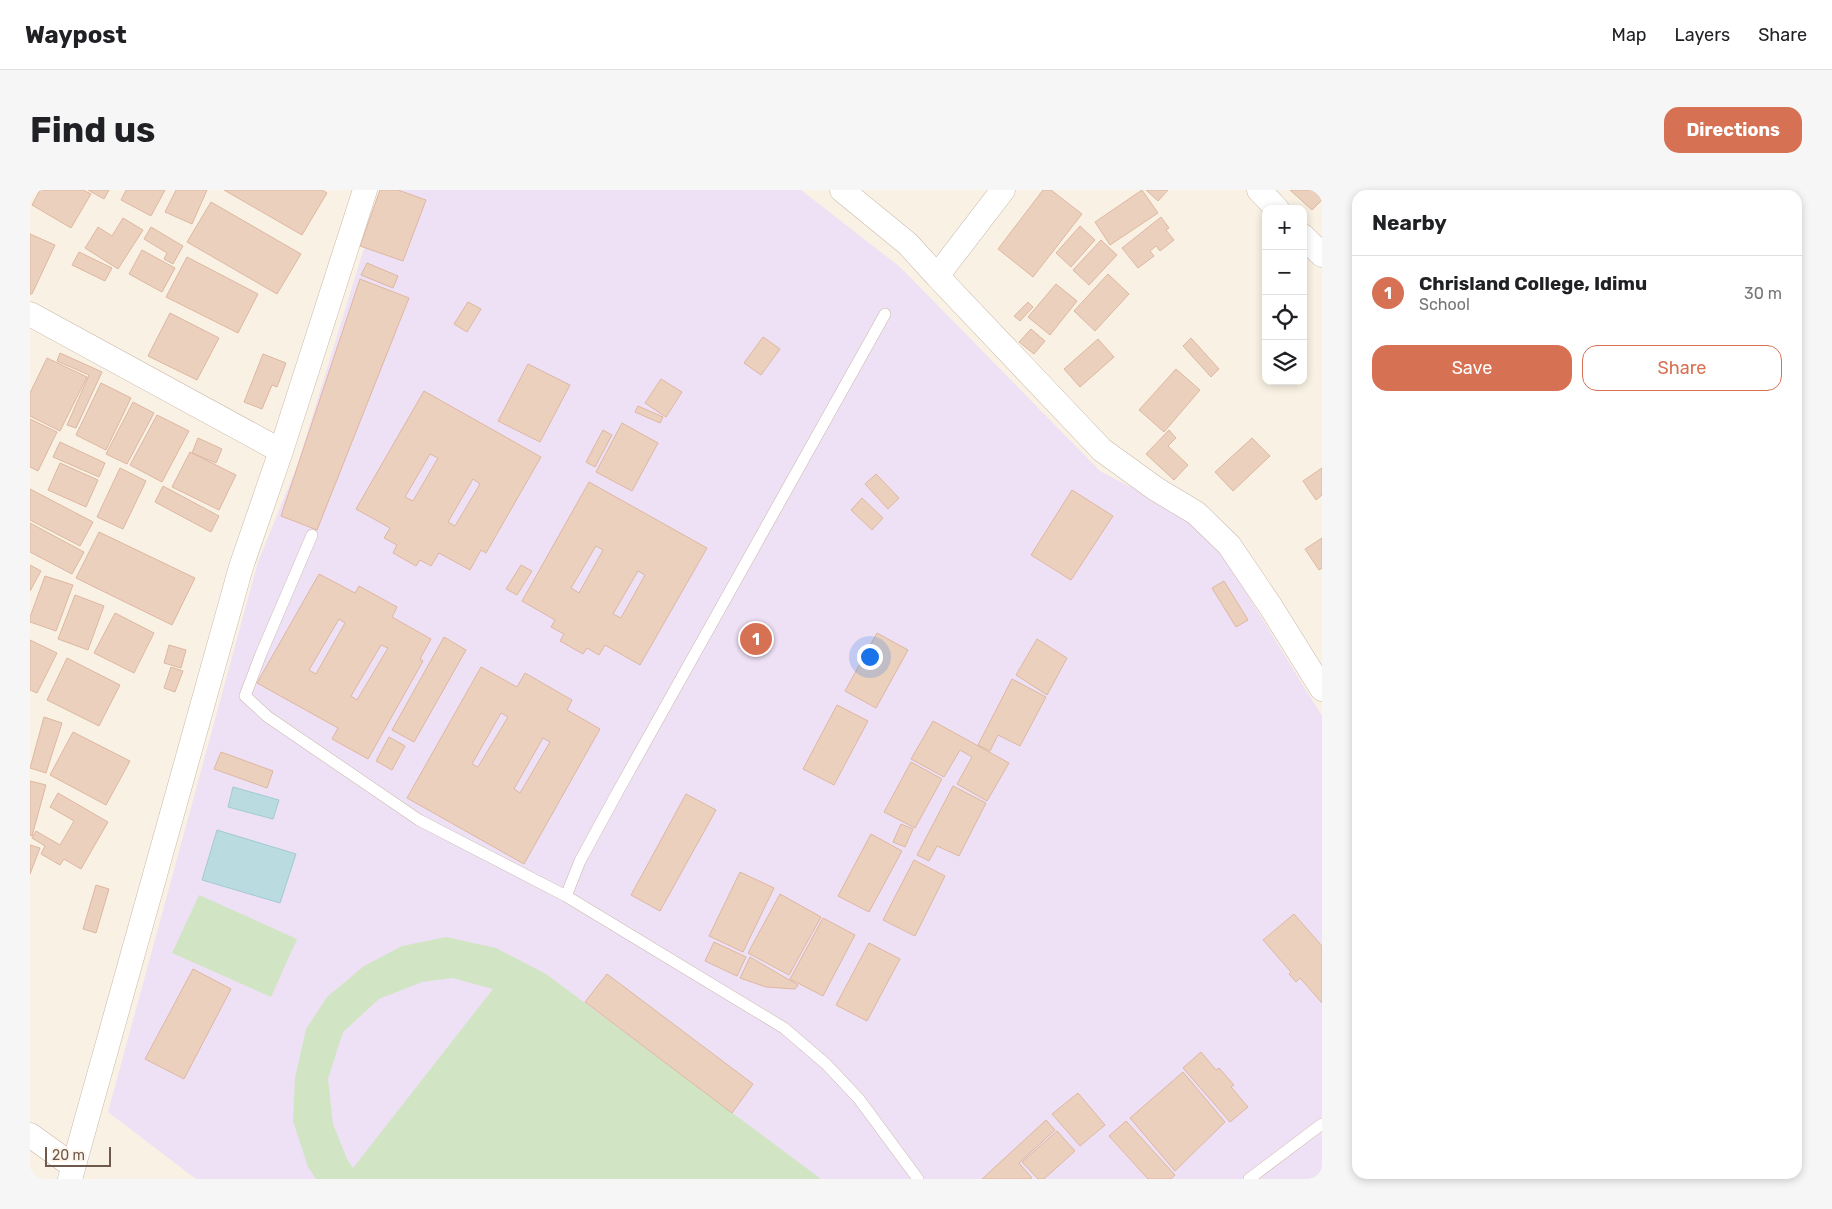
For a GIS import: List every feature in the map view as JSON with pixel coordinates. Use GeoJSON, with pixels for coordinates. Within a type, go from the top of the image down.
{"type":"FeatureCollection","features":[{"type":"Feature","properties":{"kind":"street"},"geometry":{"type":"LineString","coordinates":[[30,1134],[72,1173],[241,567],[281,451],[364,190]]}},
{"type":"Feature","properties":{"kind":"street"},"geometry":{"type":"LineString","coordinates":[[842,190],[908,244],[1102,450],[1156,488],[1196,512],[1229,545],[1271,607],[1322,689]]}},
{"type":"Feature","properties":{"kind":"street"},"geometry":{"type":"LineString","coordinates":[[937,276],[1003,190]]}},
{"type":"Feature","properties":{"kind":"street"},"geometry":{"type":"LineString","coordinates":[[1260,190],[1274,205]]}},
{"type":"Feature","properties":{"kind":"street"},"geometry":{"type":"LineString","coordinates":[[1307,240],[1322,255]]}},
{"type":"Feature","properties":{"kind":"street"},"geometry":{"type":"LineString","coordinates":[[30,314],[281,451]]}},
{"type":"Feature","properties":{"kind":"lane"},"geometry":{"type":"LineString","coordinates":[[566,896],[580,861],[617,792],[885,314]]}},
{"type":"Feature","properties":{"kind":"lane"},"geometry":{"type":"LineString","coordinates":[[312,535],[245,696],[268,717],[419,820],[566,896],[784,1028],[826,1064],[859,1099],[918,1179]]}},
{"type":"Feature","properties":{"kind":"lane"},"geometry":{"type":"LineString","coordinates":[[1249,1179],[1322,1124]]}},
{"type":"Feature","properties":{"kind":"shaded area"},"geometry":{"type":"Polygon","coordinates":[[[382,190],[801,190],[900,267],[1100,471],[1205,526],[1322,716],[1322,1179],[196,1179],[108,1112],[258,562],[297,466],[382,190]]]}},
{"type":"Feature","properties":{"kind":"green space"},"geometry":{"type":"Polygon","coordinates":[[[199,895],[297,939],[271,997],[172,953],[199,895]]]}},
{"type":"Feature","properties":{"kind":"green space"},"geometry":{"type":"Polygon","coordinates":[[[446,937],[496,948],[546,974],[821,1179],[316,1179],[308,1167],[293,1121],[295,1078],[306,1029],[327,997],[364,966],[402,946],[446,937]],[[452,978],[422,982],[379,999],[343,1032],[328,1079],[333,1124],[347,1159],[353,1168],[493,989],[452,978]]]}},
{"type":"Feature","properties":{"kind":"water"},"geometry":{"type":"Polygon","coordinates":[[[233,787],[279,800],[273,819],[228,807],[233,787]]]}},
{"type":"Feature","properties":{"kind":"water"},"geometry":{"type":"Polygon","coordinates":[[[217,830],[296,854],[280,903],[202,880],[217,830]]]}},
{"type":"Feature","properties":{"kind":"building"},"geometry":{"type":"Polygon","coordinates":[[[40,190],[83,190],[91,194],[71,228],[32,205],[40,190]]]}},
{"type":"Feature","properties":{"kind":"building"},"geometry":{"type":"Polygon","coordinates":[[[88,190],[109,190],[104,199],[88,190]]]}},
{"type":"Feature","properties":{"kind":"building"},"geometry":{"type":"Polygon","coordinates":[[[126,190],[165,190],[151,216],[121,200],[126,190]]]}},
{"type":"Feature","properties":{"kind":"building"},"geometry":{"type":"Polygon","coordinates":[[[176,190],[207,190],[192,224],[165,212],[176,190]]]}},
{"type":"Feature","properties":{"kind":"building"},"geometry":{"type":"Polygon","coordinates":[[[224,190],[322,190],[327,193],[302,235],[224,190]]]}},
{"type":"Feature","properties":{"kind":"building"},"geometry":{"type":"Polygon","coordinates":[[[380,190],[398,190],[426,200],[403,261],[360,246],[380,190]]]}},
{"type":"Feature","properties":{"kind":"building"},"geometry":{"type":"Polygon","coordinates":[[[1043,190],[1051,190],[1082,214],[1033,277],[998,249],[1043,190]]]}},
{"type":"Feature","properties":{"kind":"building"},"geometry":{"type":"Polygon","coordinates":[[[1142,190],[1158,213],[1110,245],[1095,222],[1142,190]]]}},
{"type":"Feature","properties":{"kind":"building"},"geometry":{"type":"Polygon","coordinates":[[[1146,190],[1168,190],[1158,201],[1146,190]]]}},
{"type":"Feature","properties":{"kind":"building"},"geometry":{"type":"Polygon","coordinates":[[[1290,190],[1322,190],[1322,200],[1312,210],[1290,190]]]}},
{"type":"Feature","properties":{"kind":"building"},"geometry":{"type":"Polygon","coordinates":[[[211,202],[301,254],[277,294],[187,242],[211,202]]]}},
{"type":"Feature","properties":{"kind":"building"},"geometry":{"type":"Polygon","coordinates":[[[1161,217],[1169,228],[1166,230],[1174,240],[1160,251],[1156,246],[1150,251],[1154,256],[1138,268],[1122,248],[1161,217]]]}},
{"type":"Feature","properties":{"kind":"building"},"geometry":{"type":"Polygon","coordinates":[[[123,218],[143,230],[118,269],[85,248],[98,227],[112,236],[123,218]]]}},
{"type":"Feature","properties":{"kind":"building"},"geometry":{"type":"Polygon","coordinates":[[[1080,226],[1095,240],[1071,267],[1056,253],[1080,226]]]}},
{"type":"Feature","properties":{"kind":"building"},"geometry":{"type":"Polygon","coordinates":[[[151,227],[183,246],[173,264],[164,259],[167,253],[144,239],[151,227]]]}},
{"type":"Feature","properties":{"kind":"building"},"geometry":{"type":"Polygon","coordinates":[[[30,234],[55,245],[32,294],[30,294],[30,234]]]}},
{"type":"Feature","properties":{"kind":"building"},"geometry":{"type":"Polygon","coordinates":[[[1101,240],[1117,255],[1089,285],[1073,270],[1101,240]]]}},
{"type":"Feature","properties":{"kind":"building"},"geometry":{"type":"Polygon","coordinates":[[[142,250],[175,268],[162,292],[129,274],[142,250]]]}},
{"type":"Feature","properties":{"kind":"building"},"geometry":{"type":"Polygon","coordinates":[[[79,252],[112,268],[105,281],[72,265],[79,252]]]}},
{"type":"Feature","properties":{"kind":"building"},"geometry":{"type":"Polygon","coordinates":[[[187,257],[258,294],[238,333],[166,297],[187,257]]]}},
{"type":"Feature","properties":{"kind":"building"},"geometry":{"type":"Polygon","coordinates":[[[367,263],[398,276],[393,288],[361,275],[367,263]]]}},
{"type":"Feature","properties":{"kind":"building"},"geometry":{"type":"Polygon","coordinates":[[[1108,274],[1129,294],[1095,331],[1074,311],[1108,274]]]}},
{"type":"Feature","properties":{"kind":"building"},"geometry":{"type":"Polygon","coordinates":[[[360,279],[409,298],[317,530],[281,516],[360,279]]]}},
{"type":"Feature","properties":{"kind":"building"},"geometry":{"type":"Polygon","coordinates":[[[1056,284],[1077,301],[1050,335],[1028,317],[1056,284]]]}},
{"type":"Feature","properties":{"kind":"building"},"geometry":{"type":"Polygon","coordinates":[[[468,302],[481,309],[467,332],[454,324],[468,302]]]}},
{"type":"Feature","properties":{"kind":"building"},"geometry":{"type":"Polygon","coordinates":[[[1028,302],[1033,307],[1020,321],[1014,316],[1028,302]]]}},
{"type":"Feature","properties":{"kind":"building"},"geometry":{"type":"Polygon","coordinates":[[[170,313],[219,338],[197,380],[148,356],[170,313]]]}},
{"type":"Feature","properties":{"kind":"building"},"geometry":{"type":"Polygon","coordinates":[[[1031,329],[1045,341],[1034,354],[1019,342],[1031,329]]]}},
{"type":"Feature","properties":{"kind":"building"},"geometry":{"type":"Polygon","coordinates":[[[763,337],[780,349],[761,375],[744,363],[763,337]]]}},
{"type":"Feature","properties":{"kind":"building"},"geometry":{"type":"Polygon","coordinates":[[[1191,338],[1219,369],[1211,377],[1183,346],[1191,338]]]}},
{"type":"Feature","properties":{"kind":"building"},"geometry":{"type":"Polygon","coordinates":[[[1098,339],[1114,357],[1080,387],[1064,369],[1098,339]]]}},
{"type":"Feature","properties":{"kind":"building"},"geometry":{"type":"Polygon","coordinates":[[[60,353],[102,372],[76,428],[67,425],[89,375],[57,361],[60,353]]]}},
{"type":"Feature","properties":{"kind":"building"},"geometry":{"type":"Polygon","coordinates":[[[263,354],[286,363],[277,387],[272,385],[262,409],[244,402],[263,354]]]}},
{"type":"Feature","properties":{"kind":"building"},"geometry":{"type":"Polygon","coordinates":[[[47,358],[87,377],[60,431],[30,416],[30,393],[47,358]]]}},
{"type":"Feature","properties":{"kind":"building"},"geometry":{"type":"Polygon","coordinates":[[[528,364],[570,385],[540,442],[498,421],[528,364]]]}},
{"type":"Feature","properties":{"kind":"building"},"geometry":{"type":"Polygon","coordinates":[[[1176,369],[1200,390],[1164,432],[1139,410],[1176,369]]]}},
{"type":"Feature","properties":{"kind":"building"},"geometry":{"type":"Polygon","coordinates":[[[661,379],[682,392],[666,417],[645,403],[661,379]]]}},
{"type":"Feature","properties":{"kind":"building"},"geometry":{"type":"Polygon","coordinates":[[[101,383],[131,398],[106,450],[76,435],[101,383]]]}},
{"type":"Feature","properties":{"kind":"building"},"geometry":{"type":"Polygon","coordinates":[[[424,391],[541,457],[486,553],[481,550],[470,570],[439,553],[431,566],[420,560],[416,566],[393,553],[397,545],[384,538],[390,528],[356,509],[424,391]],[[430,454],[405,497],[413,501],[438,458],[430,454]],[[473,479],[448,522],[455,526],[480,484],[473,479]]]}},
{"type":"Feature","properties":{"kind":"building"},"geometry":{"type":"Polygon","coordinates":[[[133,402],[154,413],[127,464],[106,454],[133,402]]]}},
{"type":"Feature","properties":{"kind":"building"},"geometry":{"type":"Polygon","coordinates":[[[638,406],[663,417],[660,423],[635,412],[638,406]]]}},
{"type":"Feature","properties":{"kind":"building"},"geometry":{"type":"Polygon","coordinates":[[[157,415],[189,431],[162,482],[130,465],[157,415]]]}},
{"type":"Feature","properties":{"kind":"building"},"geometry":{"type":"Polygon","coordinates":[[[30,419],[57,432],[38,471],[30,467],[30,419]]]}},
{"type":"Feature","properties":{"kind":"building"},"geometry":{"type":"Polygon","coordinates":[[[622,423],[658,443],[632,491],[596,472],[622,423]]]}},
{"type":"Feature","properties":{"kind":"building"},"geometry":{"type":"Polygon","coordinates":[[[603,430],[612,435],[595,467],[586,462],[603,430]]]}},
{"type":"Feature","properties":{"kind":"building"},"geometry":{"type":"Polygon","coordinates":[[[1169,430],[1176,438],[1168,446],[1188,465],[1174,480],[1146,454],[1169,430]]]}},
{"type":"Feature","properties":{"kind":"building"},"geometry":{"type":"Polygon","coordinates":[[[198,438],[222,449],[216,463],[192,453],[198,438]]]}},
{"type":"Feature","properties":{"kind":"building"},"geometry":{"type":"Polygon","coordinates":[[[1252,438],[1270,456],[1233,491],[1215,472],[1252,438]]]}},
{"type":"Feature","properties":{"kind":"building"},"geometry":{"type":"Polygon","coordinates":[[[60,442],[105,463],[99,477],[53,457],[60,442]]]}},
{"type":"Feature","properties":{"kind":"building"},"geometry":{"type":"Polygon","coordinates":[[[190,452],[236,475],[219,510],[172,487],[190,452]]]}},
{"type":"Feature","properties":{"kind":"building"},"geometry":{"type":"Polygon","coordinates":[[[60,463],[98,480],[86,507],[48,490],[60,463]]]}},
{"type":"Feature","properties":{"kind":"building"},"geometry":{"type":"Polygon","coordinates":[[[120,468],[146,481],[123,529],[97,517],[120,468]]]}},
{"type":"Feature","properties":{"kind":"building"},"geometry":{"type":"Polygon","coordinates":[[[1322,468],[1322,495],[1316,500],[1303,481],[1322,468]]]}},
{"type":"Feature","properties":{"kind":"building"},"geometry":{"type":"Polygon","coordinates":[[[876,474],[899,498],[888,509],[865,484],[876,474]]]}},
{"type":"Feature","properties":{"kind":"building"},"geometry":{"type":"Polygon","coordinates":[[[589,482],[707,548],[640,665],[605,645],[599,655],[587,648],[583,654],[560,641],[564,634],[551,627],[555,620],[522,601],[589,482]],[[596,546],[571,588],[579,593],[603,550],[596,546]],[[638,571],[613,614],[621,618],[645,575],[638,571]]]}},
{"type":"Feature","properties":{"kind":"building"},"geometry":{"type":"Polygon","coordinates":[[[163,486],[219,516],[211,532],[155,502],[163,486]]]}},
{"type":"Feature","properties":{"kind":"building"},"geometry":{"type":"Polygon","coordinates":[[[30,489],[93,522],[80,546],[30,520],[30,489]]]}},
{"type":"Feature","properties":{"kind":"building"},"geometry":{"type":"Polygon","coordinates":[[[1072,490],[1113,516],[1071,580],[1031,555],[1072,490]]]}},
{"type":"Feature","properties":{"kind":"building"},"geometry":{"type":"Polygon","coordinates":[[[862,498],[883,518],[872,530],[851,510],[862,498]]]}},
{"type":"Feature","properties":{"kind":"building"},"geometry":{"type":"Polygon","coordinates":[[[30,523],[84,552],[72,574],[30,552],[30,523]]]}},
{"type":"Feature","properties":{"kind":"building"},"geometry":{"type":"Polygon","coordinates":[[[99,532],[195,578],[172,625],[76,578],[99,532]]]}},
{"type":"Feature","properties":{"kind":"building"},"geometry":{"type":"Polygon","coordinates":[[[1322,538],[1322,568],[1319,570],[1305,549],[1322,538]]]}},
{"type":"Feature","properties":{"kind":"building"},"geometry":{"type":"Polygon","coordinates":[[[30,565],[41,571],[30,591],[30,565]]]}},
{"type":"Feature","properties":{"kind":"building"},"geometry":{"type":"Polygon","coordinates":[[[521,565],[532,571],[517,595],[506,589],[521,565]]]}},
{"type":"Feature","properties":{"kind":"building"},"geometry":{"type":"Polygon","coordinates":[[[319,574],[355,593],[359,586],[397,607],[392,617],[431,639],[420,659],[423,661],[368,759],[332,739],[338,728],[257,683],[319,574]],[[339,619],[309,670],[316,674],[345,623],[339,619]],[[381,645],[351,696],[357,700],[388,648],[381,645]]]}},
{"type":"Feature","properties":{"kind":"building"},"geometry":{"type":"Polygon","coordinates":[[[45,576],[73,585],[56,631],[30,622],[30,617],[45,576]]]}},
{"type":"Feature","properties":{"kind":"building"},"geometry":{"type":"Polygon","coordinates":[[[1224,581],[1248,620],[1236,627],[1212,588],[1224,581]]]}},
{"type":"Feature","properties":{"kind":"building"},"geometry":{"type":"Polygon","coordinates":[[[75,595],[104,606],[88,650],[58,639],[75,595]]]}},
{"type":"Feature","properties":{"kind":"building"},"geometry":{"type":"Polygon","coordinates":[[[115,613],[154,633],[134,673],[94,653],[115,613]]]}},
{"type":"Feature","properties":{"kind":"building"},"geometry":{"type":"Polygon","coordinates":[[[877,633],[908,650],[876,708],[845,691],[877,633]]]}},
{"type":"Feature","properties":{"kind":"building"},"geometry":{"type":"Polygon","coordinates":[[[444,637],[466,650],[414,742],[392,730],[444,637]]]}},
{"type":"Feature","properties":{"kind":"building"},"geometry":{"type":"Polygon","coordinates":[[[1037,639],[1067,658],[1047,695],[1016,675],[1037,639]]]}},
{"type":"Feature","properties":{"kind":"building"},"geometry":{"type":"Polygon","coordinates":[[[30,640],[57,653],[37,693],[30,690],[30,640]]]}},
{"type":"Feature","properties":{"kind":"building"},"geometry":{"type":"Polygon","coordinates":[[[169,645],[186,650],[181,668],[164,663],[169,645]]]}},
{"type":"Feature","properties":{"kind":"building"},"geometry":{"type":"Polygon","coordinates":[[[67,658],[120,685],[99,726],[47,700],[67,658]]]}},
{"type":"Feature","properties":{"kind":"building"},"geometry":{"type":"Polygon","coordinates":[[[171,667],[183,671],[175,692],[164,688],[171,667]]]}},
{"type":"Feature","properties":{"kind":"building"},"geometry":{"type":"Polygon","coordinates":[[[481,667],[517,687],[525,673],[572,700],[567,710],[600,729],[524,864],[407,798],[481,667]],[[501,713],[472,764],[478,767],[508,717],[501,713]],[[543,738],[514,789],[520,793],[550,742],[543,738]]]}},
{"type":"Feature","properties":{"kind":"building"},"geometry":{"type":"Polygon","coordinates":[[[1012,679],[1046,697],[1020,746],[998,735],[990,751],[978,745],[1012,679]]]}},
{"type":"Feature","properties":{"kind":"building"},"geometry":{"type":"Polygon","coordinates":[[[837,705],[868,721],[834,785],[803,769],[837,705]]]}},
{"type":"Feature","properties":{"kind":"building"},"geometry":{"type":"Polygon","coordinates":[[[44,717],[62,723],[46,773],[30,768],[44,717]]]}},
{"type":"Feature","properties":{"kind":"building"},"geometry":{"type":"Polygon","coordinates":[[[933,721],[1009,763],[987,801],[957,784],[972,757],[960,750],[944,777],[911,759],[933,721]]]}},
{"type":"Feature","properties":{"kind":"building"},"geometry":{"type":"Polygon","coordinates":[[[73,732],[130,761],[106,805],[50,775],[73,732]]]}},
{"type":"Feature","properties":{"kind":"building"},"geometry":{"type":"Polygon","coordinates":[[[389,737],[405,746],[392,770],[376,761],[389,737]]]}},
{"type":"Feature","properties":{"kind":"building"},"geometry":{"type":"Polygon","coordinates":[[[221,752],[273,771],[267,788],[214,769],[221,752]]]}},
{"type":"Feature","properties":{"kind":"building"},"geometry":{"type":"Polygon","coordinates":[[[911,762],[942,779],[915,828],[884,812],[911,762]]]}},
{"type":"Feature","properties":{"kind":"building"},"geometry":{"type":"Polygon","coordinates":[[[30,781],[46,785],[32,836],[30,835],[30,781]]]}},
{"type":"Feature","properties":{"kind":"building"},"geometry":{"type":"Polygon","coordinates":[[[953,786],[986,803],[959,856],[937,846],[929,861],[917,855],[953,786]]]}},
{"type":"Feature","properties":{"kind":"building"},"geometry":{"type":"Polygon","coordinates":[[[58,793],[108,822],[81,869],[64,859],[60,865],[41,854],[45,846],[32,838],[36,831],[60,845],[74,821],[50,807],[58,793]]]}},
{"type":"Feature","properties":{"kind":"building"},"geometry":{"type":"Polygon","coordinates":[[[686,794],[716,810],[660,911],[631,895],[686,794]]]}},
{"type":"Feature","properties":{"kind":"building"},"geometry":{"type":"Polygon","coordinates":[[[901,824],[913,829],[905,847],[893,842],[901,824]]]}},
{"type":"Feature","properties":{"kind":"building"},"geometry":{"type":"Polygon","coordinates":[[[871,834],[902,851],[869,912],[838,896],[871,834]]]}},
{"type":"Feature","properties":{"kind":"building"},"geometry":{"type":"Polygon","coordinates":[[[30,845],[40,848],[30,874],[30,845]]]}},
{"type":"Feature","properties":{"kind":"building"},"geometry":{"type":"Polygon","coordinates":[[[914,860],[945,876],[915,936],[883,920],[914,860]]]}},
{"type":"Feature","properties":{"kind":"building"},"geometry":{"type":"Polygon","coordinates":[[[740,872],[774,888],[743,952],[709,936],[740,872]]]}},
{"type":"Feature","properties":{"kind":"building"},"geometry":{"type":"Polygon","coordinates":[[[96,885],[109,889],[96,933],[83,929],[96,885]]]}},
{"type":"Feature","properties":{"kind":"building"},"geometry":{"type":"Polygon","coordinates":[[[780,894],[821,917],[789,975],[748,953],[780,894]]]}},
{"type":"Feature","properties":{"kind":"building"},"geometry":{"type":"Polygon","coordinates":[[[1294,914],[1322,946],[1322,1003],[1300,978],[1296,982],[1289,974],[1291,972],[1263,940],[1294,914]]]}},
{"type":"Feature","properties":{"kind":"building"},"geometry":{"type":"Polygon","coordinates":[[[823,918],[855,935],[823,996],[790,979],[823,918]]]}},
{"type":"Feature","properties":{"kind":"building"},"geometry":{"type":"Polygon","coordinates":[[[714,942],[746,957],[737,976],[705,961],[714,942]]]}},
{"type":"Feature","properties":{"kind":"building"},"geometry":{"type":"Polygon","coordinates":[[[869,943],[900,959],[867,1021],[836,1005],[869,943]]]}},
{"type":"Feature","properties":{"kind":"building"},"geometry":{"type":"Polygon","coordinates":[[[750,957],[798,985],[795,989],[766,987],[740,978],[750,957]]]}},
{"type":"Feature","properties":{"kind":"building"},"geometry":{"type":"Polygon","coordinates":[[[193,969],[231,989],[184,1079],[145,1059],[193,969]]]}},
{"type":"Feature","properties":{"kind":"building"},"geometry":{"type":"Polygon","coordinates":[[[607,974],[753,1084],[732,1113],[585,1002],[607,974]]]}},
{"type":"Feature","properties":{"kind":"building"},"geometry":{"type":"Polygon","coordinates":[[[1201,1052],[1216,1070],[1219,1068],[1234,1085],[1231,1087],[1248,1107],[1230,1122],[1183,1068],[1201,1052]]]}},
{"type":"Feature","properties":{"kind":"building"},"geometry":{"type":"Polygon","coordinates":[[[1183,1072],[1225,1122],[1175,1171],[1130,1118],[1183,1072]]]}},
{"type":"Feature","properties":{"kind":"building"},"geometry":{"type":"Polygon","coordinates":[[[1078,1093],[1105,1125],[1080,1146],[1052,1114],[1078,1093]]]}},
{"type":"Feature","properties":{"kind":"building"},"geometry":{"type":"Polygon","coordinates":[[[1046,1120],[1055,1130],[1019,1163],[1031,1179],[982,1179],[1046,1120]]]}},
{"type":"Feature","properties":{"kind":"building"},"geometry":{"type":"Polygon","coordinates":[[[1126,1121],[1175,1175],[1171,1179],[1148,1179],[1109,1136],[1126,1121]]]}},
{"type":"Feature","properties":{"kind":"building"},"geometry":{"type":"Polygon","coordinates":[[[1057,1131],[1075,1151],[1044,1179],[1038,1179],[1022,1162],[1057,1131]]]}},
{"type":"Feature","properties":{"kind":"place","name":"Chrisland College, Idimu"},"geometry":{"type":"Point","coordinates":[756,639]}}]}
